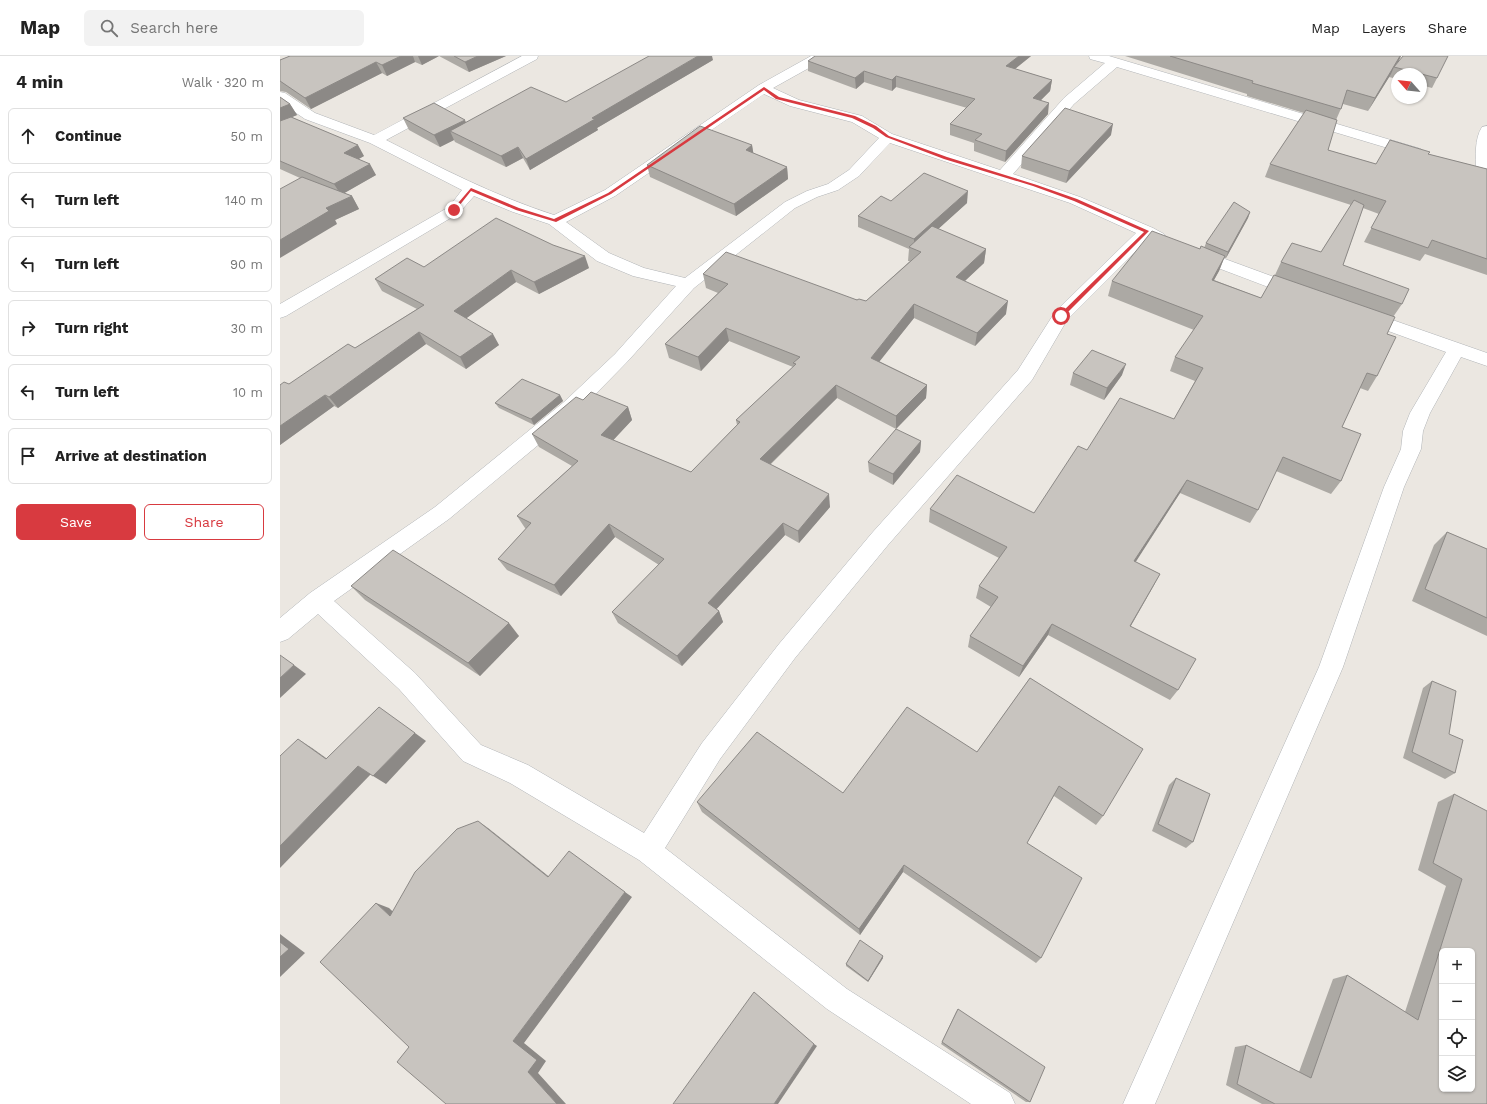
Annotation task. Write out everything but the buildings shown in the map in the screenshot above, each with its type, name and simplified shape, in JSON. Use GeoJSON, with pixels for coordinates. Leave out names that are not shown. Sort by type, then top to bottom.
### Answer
{"type":"FeatureCollection","features":[{"type":"Feature","properties":{"kind":"street"},"geometry":{"type":"LineString","coordinates":[[375,140],[532,56]]}},
{"type":"Feature","properties":{"kind":"street"},"geometry":{"type":"LineString","coordinates":[[555,221],[610,194],[764,88],[820,56]]}},
{"type":"Feature","properties":{"kind":"street"},"geometry":{"type":"LineString","coordinates":[[1095,56],[1430,156]]}},
{"type":"Feature","properties":{"kind":"street"},"geometry":{"type":"LineString","coordinates":[[1003,176],[1069,101],[1114,62]]}},
{"type":"Feature","properties":{"kind":"street"},"geometry":{"type":"LineString","coordinates":[[764,88],[777,98],[853,117],[874,127],[887,136],[1075,200],[1176,245],[1311,297]]}},
{"type":"Feature","properties":{"kind":"street"},"geometry":{"type":"LineString","coordinates":[[280,96],[304,119],[375,140],[471,189],[518,209],[555,221],[603,257],[639,272],[688,284]]}},
{"type":"Feature","properties":{"kind":"street"},"geometry":{"type":"LineString","coordinates":[[1468,166],[1485,171],[1483,147],[1487,130]]}},
{"type":"Feature","properties":{"kind":"street"},"geometry":{"type":"LineString","coordinates":[[280,632],[318,600],[442,513],[571,407],[621,358],[688,284],[790,205],[812,194],[832,187],[854,173],[887,136]]}},
{"type":"Feature","properties":{"kind":"street"},"geometry":{"type":"LineString","coordinates":[[280,312],[454,210],[471,189]]}},
{"type":"Feature","properties":{"kind":"street"},"geometry":{"type":"LineString","coordinates":[[648,851],[710,751],[787,651],[880,539],[1025,375],[1061,316],[1147,231]]}},
{"type":"Feature","properties":{"kind":"street"},"geometry":{"type":"LineString","coordinates":[[1348,310],[1487,360]]}},
{"type":"Feature","properties":{"kind":"street"},"geometry":{"type":"LineString","coordinates":[[1139,1104],[1331,667],[1394,487],[1410,449],[1413,432],[1420,413],[1457,350]]}},
{"type":"Feature","properties":{"kind":"street"},"geometry":{"type":"LineString","coordinates":[[318,600],[407,680],[472,753],[519,774],[648,851],[838,999],[999,1104]]}},
{"type":"Feature","properties":{"kind":"route"},"geometry":{"type":"LineString","coordinates":[[454,210],[471,189],[518,209],[555,221],[610,194],[764,88],[777,98],[853,117],[874,127],[887,136],[946,158],[1075,200],[1147,231],[1061,316]]}}]}
